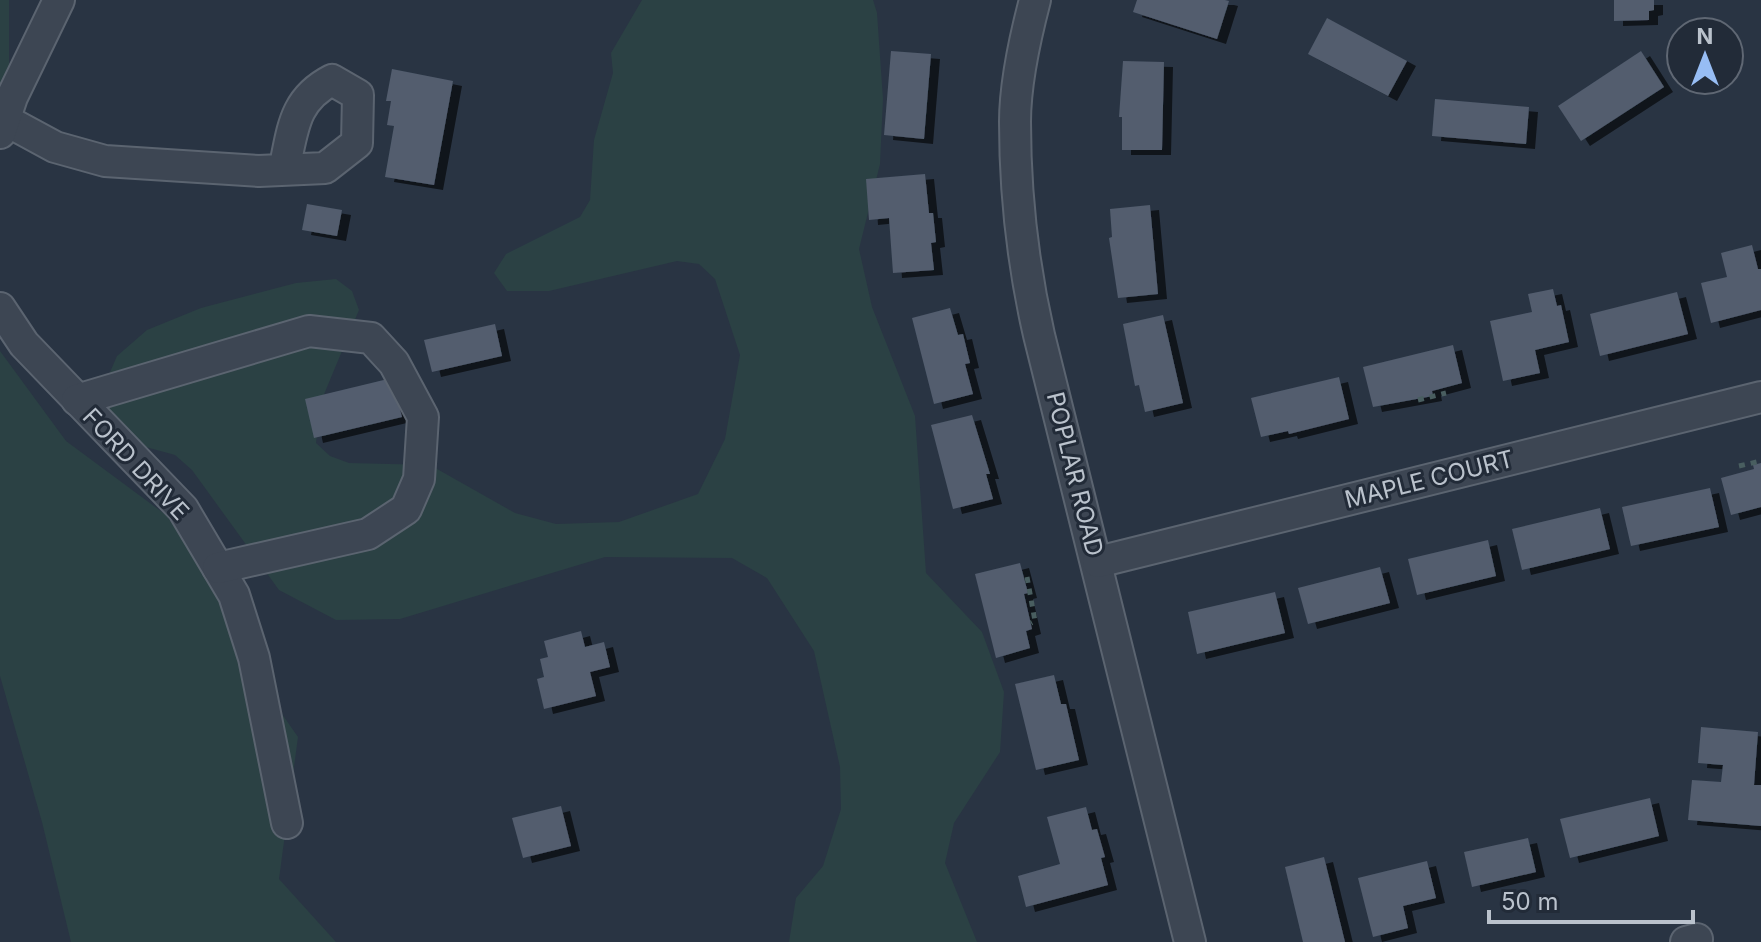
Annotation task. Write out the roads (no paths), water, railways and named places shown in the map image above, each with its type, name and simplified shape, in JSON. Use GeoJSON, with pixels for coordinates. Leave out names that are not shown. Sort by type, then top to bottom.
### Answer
{"type":"FeatureCollection","features":[{"type":"Feature","properties":{"kind":"street"},"geometry":{"type":"LineString","coordinates":[[59,0],[12,97],[2,126],[55,147],[105,161],[284,170]]}},
{"type":"Feature","properties":{"kind":"street","name":"POPLAR ROAD"},"geometry":{"type":"LineString","coordinates":[[1035,0],[1026,34],[1015,119],[1019,216],[1030,296],[1190,942]]}},
{"type":"Feature","properties":{"kind":"street","name":"FORD DRIVE"},"geometry":{"type":"LineString","coordinates":[[0,308],[24,344],[183,509],[234,595],[254,658],[287,823]]}},
{"type":"Feature","properties":{"kind":"street"},"geometry":{"type":"LineString","coordinates":[[77,400],[309,331],[371,338],[394,363],[423,417],[419,479],[406,509],[368,534],[218,568]]}},
{"type":"Feature","properties":{"kind":"street","name":"MAPLE COURT"},"geometry":{"type":"LineString","coordinates":[[1098,562],[1761,397]]}}]}
